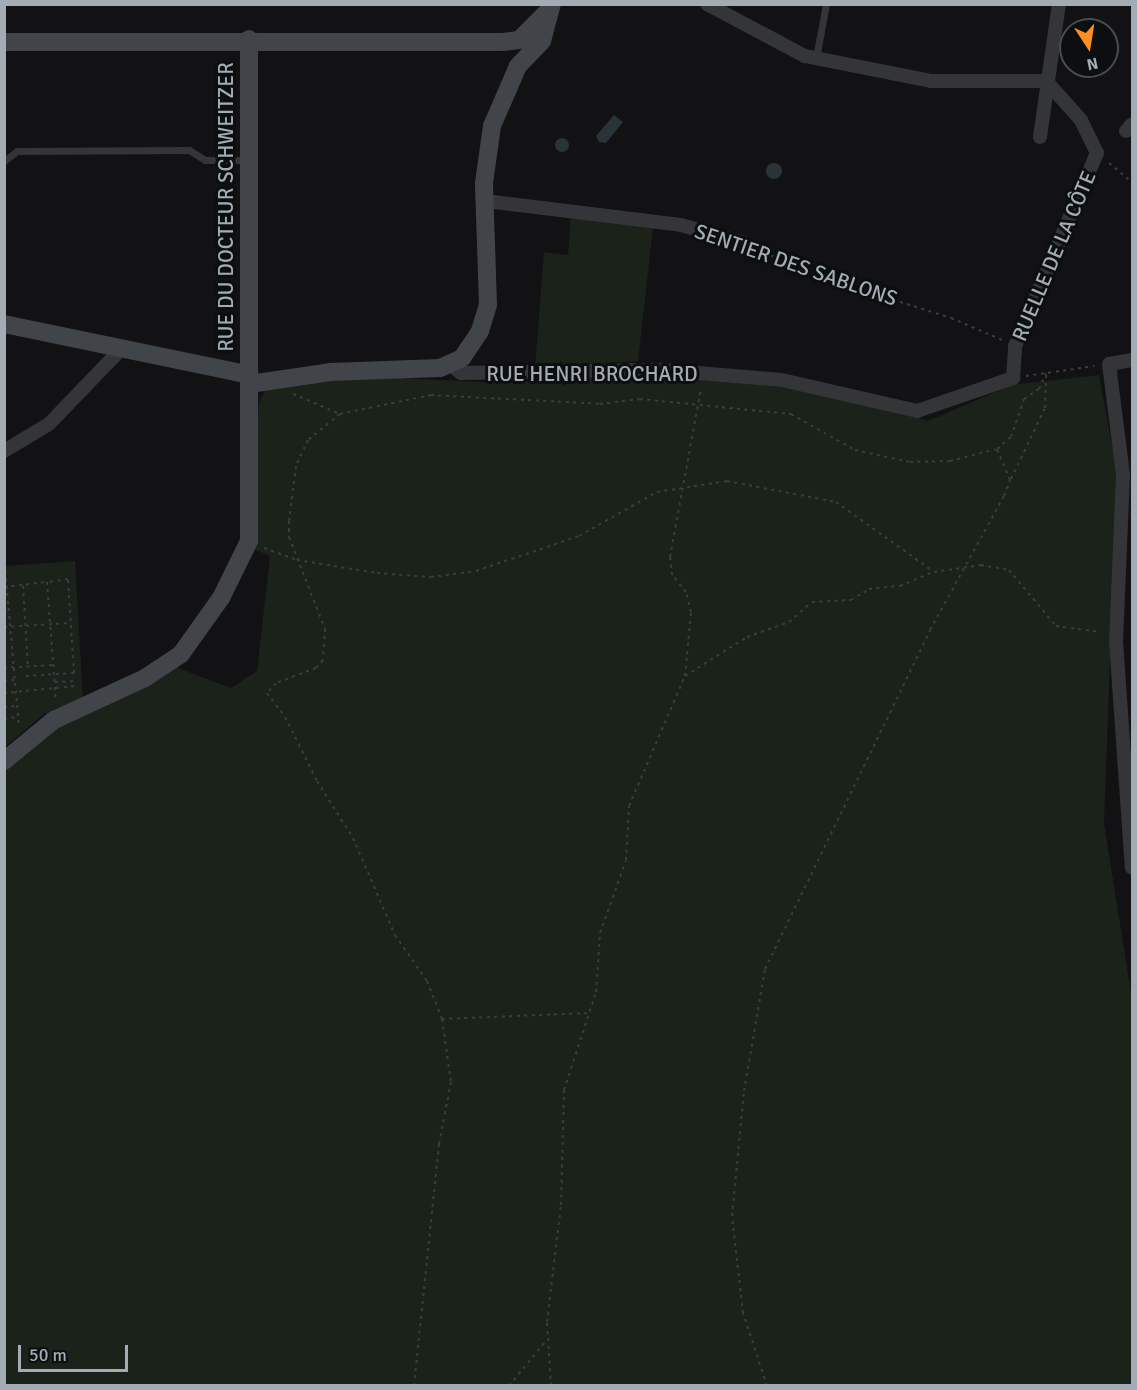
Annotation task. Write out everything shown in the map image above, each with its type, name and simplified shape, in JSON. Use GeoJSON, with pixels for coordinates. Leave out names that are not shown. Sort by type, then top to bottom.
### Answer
{"type":"FeatureCollection","features":[{"type":"Feature","properties":{"kind":"main road"},"geometry":{"type":"LineString","coordinates":[[4,42],[249,39],[514,41],[552,5]]}},
{"type":"Feature","properties":{"kind":"main road"},"geometry":{"type":"LineString","coordinates":[[4,324],[123,348],[254,381],[451,365],[473,344],[488,305],[485,159],[492,126],[523,62],[547,31],[552,5]]}},
{"type":"Feature","properties":{"kind":"main road","name":"RUE DU DOCTEUR SCHWEITZER"},"geometry":{"type":"LineString","coordinates":[[4,760],[26,741],[61,717],[172,662],[191,643],[232,578],[251,531],[254,381],[249,39]]}},
{"type":"Feature","properties":{"kind":"street"},"geometry":{"type":"LineString","coordinates":[[707,4],[816,58],[931,81],[1046,81]]}},
{"type":"Feature","properties":{"kind":"street"},"geometry":{"type":"LineString","coordinates":[[1040,137],[1046,81],[1059,4]]}},
{"type":"Feature","properties":{"kind":"street"},"geometry":{"type":"LineString","coordinates":[[514,41],[523,62]]}},
{"type":"Feature","properties":{"kind":"street","name":"RUELLE DE LA CÔTE"},"geometry":{"type":"LineString","coordinates":[[1013,378],[1015,346],[1097,153],[1081,120],[1046,81]]}},
{"type":"Feature","properties":{"kind":"street","name":"SENTIER DES SABLONS"},"geometry":{"type":"LineString","coordinates":[[486,201],[681,225],[744,243]]}},
{"type":"Feature","properties":{"kind":"street"},"geometry":{"type":"LineString","coordinates":[[4,451],[49,424],[123,348]]}},
{"type":"Feature","properties":{"kind":"street"},"geometry":{"type":"LineString","coordinates":[[1132,360],[1109,364],[1123,475],[1116,631],[1132,867]]}},
{"type":"Feature","properties":{"kind":"street","name":"RUE HENRI BROCHARD"},"geometry":{"type":"LineString","coordinates":[[451,365],[461,373],[508,375],[622,371],[703,373],[836,388],[917,411],[1013,378]]}},
{"type":"Feature","properties":{"kind":"lane"},"geometry":{"type":"LineString","coordinates":[[816,58],[826,4]]}},
{"type":"Feature","properties":{"kind":"lane"},"geometry":{"type":"LineString","coordinates":[[4,161],[17,151],[189,150],[205,160],[249,159]]}},
{"type":"Feature","properties":{"kind":"path"},"geometry":{"type":"LineString","coordinates":[[1097,153],[1132,182]]}},
{"type":"Feature","properties":{"kind":"path","name":"SENTIER DES SABLONS"},"geometry":{"type":"LineString","coordinates":[[744,243],[814,275],[994,337]]}},
{"type":"Feature","properties":{"kind":"path"},"geometry":{"type":"LineString","coordinates":[[1013,378],[1109,364]]}},
{"type":"Feature","properties":{"kind":"path"},"geometry":{"type":"LineString","coordinates":[[551,1386],[546,1341],[561,1204],[564,1090],[591,1012],[600,933],[626,860],[629,806],[685,676],[691,612],[686,592],[672,575],[670,557],[703,373]]}},
{"type":"Feature","properties":{"kind":"path"},"geometry":{"type":"LineString","coordinates":[[414,1386],[439,1144],[451,1082],[442,1019],[427,981],[395,935],[353,838],[316,781],[285,717],[268,698],[276,683],[316,668],[326,649],[325,629],[289,537],[296,466],[308,441],[340,414],[431,395],[600,404],[640,399],[698,408],[790,414],[855,450],[910,462],[950,460],[997,449],[1011,437],[1024,399],[1039,389],[1046,373]]}},
{"type":"Feature","properties":{"kind":"path"},"geometry":{"type":"LineString","coordinates":[[767,1386],[743,1313],[732,1216],[744,1091],[765,969],[1045,408],[1046,373]]}},
{"type":"Feature","properties":{"kind":"path"},"geometry":{"type":"LineString","coordinates":[[254,381],[340,414]]}},
{"type":"Feature","properties":{"kind":"path"},"geometry":{"type":"LineString","coordinates":[[997,449],[1010,480]]}},
{"type":"Feature","properties":{"kind":"path"},"geometry":{"type":"LineString","coordinates":[[259,546],[297,560],[431,577],[476,571],[579,536],[657,492],[685,483],[727,481],[836,502],[934,572]]}},
{"type":"Feature","properties":{"kind":"path"},"geometry":{"type":"LineString","coordinates":[[4,556],[18,717],[26,741]]}},
{"type":"Feature","properties":{"kind":"path"},"geometry":{"type":"LineString","coordinates":[[685,676],[747,637],[789,622],[812,602],[851,600],[869,589],[900,586],[934,572],[962,572],[981,565],[1009,570],[1056,626],[1089,633],[1116,631]]}},
{"type":"Feature","properties":{"kind":"path"},"geometry":{"type":"LineString","coordinates":[[6,587],[68,579],[74,673],[26,676]]}},
{"type":"Feature","properties":{"kind":"path"},"geometry":{"type":"LineString","coordinates":[[47,582],[54,682],[61,717]]}},
{"type":"Feature","properties":{"kind":"path"},"geometry":{"type":"LineString","coordinates":[[23,585],[28,667]]}},
{"type":"Feature","properties":{"kind":"path"},"geometry":{"type":"LineString","coordinates":[[4,613],[10,613]]}},
{"type":"Feature","properties":{"kind":"path"},"geometry":{"type":"LineString","coordinates":[[4,627],[71,623]]}},
{"type":"Feature","properties":{"kind":"path"},"geometry":{"type":"LineString","coordinates":[[4,668],[53,665]]}},
{"type":"Feature","properties":{"kind":"path"},"geometry":{"type":"LineString","coordinates":[[4,681],[15,680]]}},
{"type":"Feature","properties":{"kind":"path"},"geometry":{"type":"LineString","coordinates":[[54,682],[76,681]]}},
{"type":"Feature","properties":{"kind":"path"},"geometry":{"type":"LineString","coordinates":[[4,693],[76,686]]}},
{"type":"Feature","properties":{"kind":"path"},"geometry":{"type":"LineString","coordinates":[[4,707],[17,706]]}},
{"type":"Feature","properties":{"kind":"path"},"geometry":{"type":"LineString","coordinates":[[4,719],[18,717]]}},
{"type":"Feature","properties":{"kind":"path"},"geometry":{"type":"LineString","coordinates":[[442,1019],[591,1012]]}},
{"type":"Feature","properties":{"kind":"path"},"geometry":{"type":"LineString","coordinates":[[509,1386],[546,1341]]}},
{"type":"Feature","properties":{"kind":"shaded area"},"geometry":{"type":"Polygon","coordinates":[[[614,115],[623,122],[606,143],[599,142],[596,136],[614,115]]]}},
{"type":"Feature","properties":{"kind":"shaded area"},"geometry":{"type":"Polygon","coordinates":[[[559,138],[565,138],[569,145],[565,152],[559,152],[555,148],[555,142],[559,138]]]}},
{"type":"Feature","properties":{"kind":"shaded area"},"geometry":{"type":"Polygon","coordinates":[[[774,163],[780,165],[782,171],[780,177],[774,179],[768,177],[766,171],[768,165],[774,163]]]}},
{"type":"Feature","properties":{"kind":"shaded area"},"geometry":{"type":"Polygon","coordinates":[[[571,214],[653,228],[638,361],[535,367],[544,252],[568,255],[571,214]]]}},
{"type":"Feature","properties":{"kind":"shaded area"},"geometry":{"type":"Polygon","coordinates":[[[664,374],[832,393],[928,421],[1012,385],[1099,375],[1117,473],[1104,823],[1132,999],[1132,1385],[5,1385],[4,763],[46,726],[170,665],[231,688],[257,671],[270,556],[249,547],[259,403],[265,390],[340,375],[500,383],[664,374]]]}},
{"type":"Feature","properties":{"kind":"shaded area"},"geometry":{"type":"Polygon","coordinates":[[[75,561],[83,699],[44,714],[5,747],[5,566],[75,561]]]}}]}
